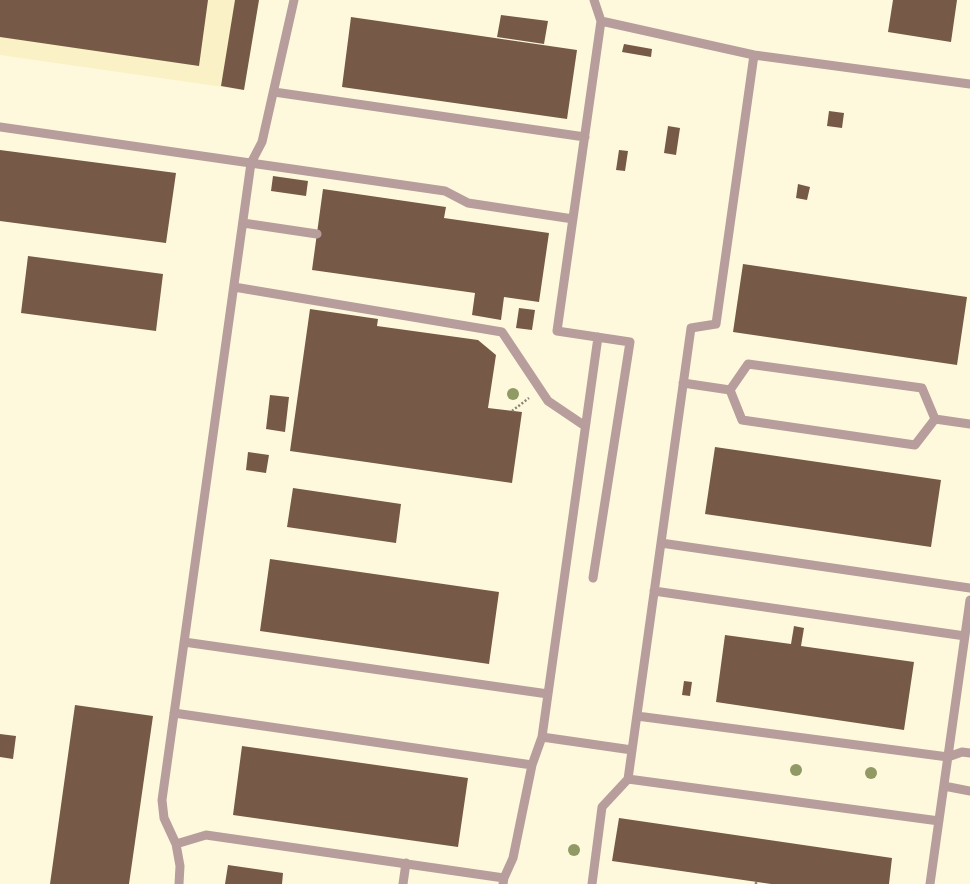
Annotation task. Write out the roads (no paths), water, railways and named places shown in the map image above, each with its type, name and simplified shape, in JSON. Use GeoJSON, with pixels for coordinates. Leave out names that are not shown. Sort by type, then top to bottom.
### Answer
{"type":"FeatureCollection","features":[{"type":"Feature","properties":{"kind":"lane"},"geometry":{"type":"LineString","coordinates":[[179,884],[180,866],[176,844],[164,818],[162,800],[251,163],[262,142],[294,0]]}},
{"type":"Feature","properties":{"kind":"lane"},"geometry":{"type":"LineString","coordinates":[[593,578],[630,342],[557,331],[601,21],[594,0]]}},
{"type":"Feature","properties":{"kind":"lane"},"geometry":{"type":"LineString","coordinates":[[601,21],[754,55],[970,84]]}},
{"type":"Feature","properties":{"kind":"lane"},"geometry":{"type":"LineString","coordinates":[[592,884],[602,807],[628,779],[691,328],[716,324],[754,55]]}},
{"type":"Feature","properties":{"kind":"lane"},"geometry":{"type":"LineString","coordinates":[[274,92],[585,137]]}},
{"type":"Feature","properties":{"kind":"lane"},"geometry":{"type":"LineString","coordinates":[[0,127],[445,191],[468,203],[573,219]]}},
{"type":"Feature","properties":{"kind":"lane"},"geometry":{"type":"LineString","coordinates":[[243,224],[317,234]]}},
{"type":"Feature","properties":{"kind":"lane"},"geometry":{"type":"LineString","coordinates":[[234,287],[502,332],[548,401],[585,426]]}},
{"type":"Feature","properties":{"kind":"lane"},"geometry":{"type":"LineString","coordinates":[[176,844],[206,835],[406,863],[504,881],[513,858],[532,765],[542,737],[598,337]]}},
{"type":"Feature","properties":{"kind":"lane"},"geometry":{"type":"LineString","coordinates":[[730,390],[748,364],[922,388],[935,419]]}},
{"type":"Feature","properties":{"kind":"lane"},"geometry":{"type":"LineString","coordinates":[[683,383],[730,390]]}},
{"type":"Feature","properties":{"kind":"lane"},"geometry":{"type":"LineString","coordinates":[[730,390],[742,420],[891,442],[914,445],[935,419]]}},
{"type":"Feature","properties":{"kind":"lane"},"geometry":{"type":"LineString","coordinates":[[935,419],[970,424]]}},
{"type":"Feature","properties":{"kind":"lane"},"geometry":{"type":"LineString","coordinates":[[661,543],[970,588]]}},
{"type":"Feature","properties":{"kind":"lane"},"geometry":{"type":"LineString","coordinates":[[654,591],[965,636]]}},
{"type":"Feature","properties":{"kind":"lane"},"geometry":{"type":"LineString","coordinates":[[930,884],[970,600]]}},
{"type":"Feature","properties":{"kind":"lane"},"geometry":{"type":"LineString","coordinates":[[184,642],[548,694]]}},
{"type":"Feature","properties":{"kind":"lane"},"geometry":{"type":"LineString","coordinates":[[174,713],[532,765]]}},
{"type":"Feature","properties":{"kind":"lane"},"geometry":{"type":"LineString","coordinates":[[637,716],[948,757],[962,752],[970,753]]}},
{"type":"Feature","properties":{"kind":"lane"},"geometry":{"type":"LineString","coordinates":[[542,737],[632,750]]}},
{"type":"Feature","properties":{"kind":"lane"},"geometry":{"type":"LineString","coordinates":[[628,779],[939,821]]}},
{"type":"Feature","properties":{"kind":"lane"},"geometry":{"type":"LineString","coordinates":[[944,786],[970,791]]}},
{"type":"Feature","properties":{"kind":"lane"},"geometry":{"type":"LineString","coordinates":[[403,884],[406,863]]}}]}
